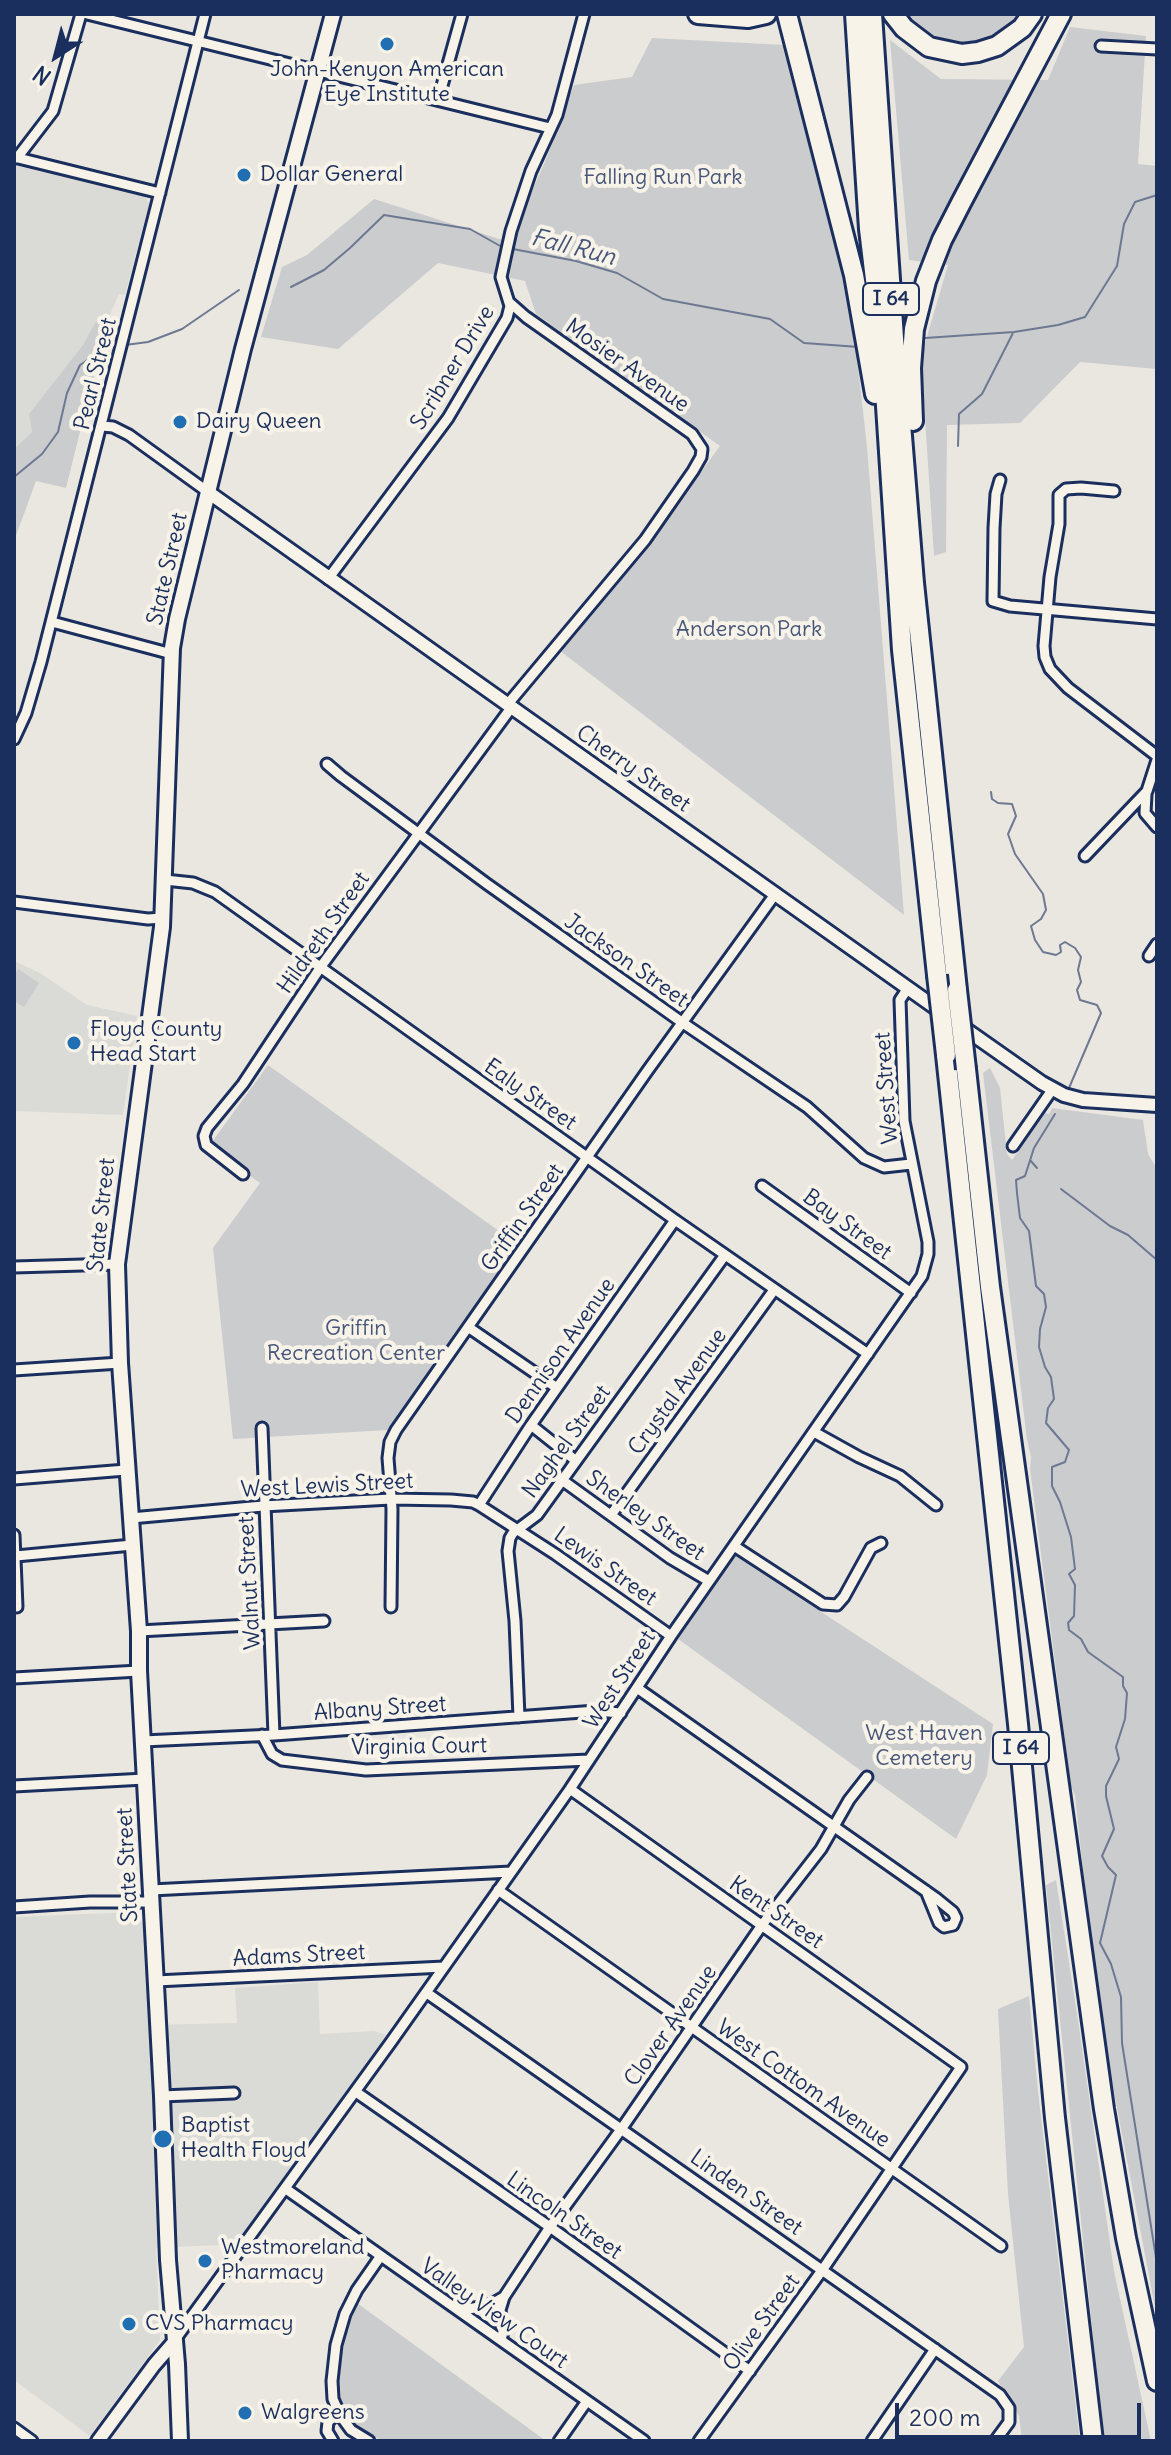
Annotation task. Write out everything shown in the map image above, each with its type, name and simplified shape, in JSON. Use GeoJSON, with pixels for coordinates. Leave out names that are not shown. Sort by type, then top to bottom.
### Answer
{"type":"FeatureCollection","features":[{"type":"Feature","properties":{"kind":"highway"},"geometry":{"type":"LineString","coordinates":[[698,14],[748,18],[766,14]]}},
{"type":"Feature","properties":{"kind":"highway"},"geometry":{"type":"LineString","coordinates":[[787,14],[854,275],[892,491]]}},
{"type":"Feature","properties":{"kind":"highway","name":"I 64"},"geometry":{"type":"LineString","coordinates":[[855,14],[902,650],[1017,1708],[1056,2128],[1093,2441]]}},
{"type":"Feature","properties":{"kind":"highway"},"geometry":{"type":"LineString","coordinates":[[870,14],[885,288],[884,379]]}},
{"type":"Feature","properties":{"kind":"highway","name":"I 64"},"geometry":{"type":"LineString","coordinates":[[870,14],[914,583],[992,1302],[1104,2109],[1128,2251],[1157,2381]]}},
{"type":"Feature","properties":{"kind":"highway"},"geometry":{"type":"LineString","coordinates":[[893,14],[904,28],[929,47],[962,54],[997,46],[1022,28],[1032,14]]}},
{"type":"Feature","properties":{"kind":"highway"},"geometry":{"type":"LineString","coordinates":[[914,583],[919,523],[911,368],[920,303],[942,240],[1061,14]]}},
{"type":"Feature","properties":{"kind":"main road","name":"State Street"},"geometry":{"type":"LineString","coordinates":[[180,2441],[166,2232],[139,1631],[126,1470],[117,1264],[162,918],[172,654],[177,619],[243,349],[333,14]]}},
{"type":"Feature","properties":{"kind":"street"},"geometry":{"type":"LineString","coordinates":[[160,193],[15,157],[53,111],[84,14],[550,128]]}},
{"type":"Feature","properties":{"kind":"street","name":"Pearl Street"},"geometry":{"type":"LineString","coordinates":[[14,739],[26,713],[52,622],[205,14]]}},
{"type":"Feature","properties":{"kind":"street"},"geometry":{"type":"LineString","coordinates":[[438,100],[462,14]]}},
{"type":"Feature","properties":{"kind":"street","name":"Scribner Drive"},"geometry":{"type":"LineString","coordinates":[[328,579],[448,418],[507,318],[509,302],[501,277],[511,231],[524,190],[560,105],[584,14]]}},
{"type":"Feature","properties":{"kind":"street"},"geometry":{"type":"LineString","coordinates":[[1101,46],[1157,49]]}},
{"type":"Feature","properties":{"kind":"street","name":"Mosier Avenue"},"geometry":{"type":"LineString","coordinates":[[509,302],[692,434],[702,449],[693,471]]}},
{"type":"Feature","properties":{"kind":"street","name":"Cherry Street"},"geometry":{"type":"LineString","coordinates":[[102,426],[113,427],[129,435],[1052,1090],[1083,1100],[1157,1105]]}},
{"type":"Feature","properties":{"kind":"street","name":"Hildreth Street"},"geometry":{"type":"LineString","coordinates":[[243,1174],[208,1148],[206,1132],[509,707],[645,540],[693,471]]}},
{"type":"Feature","properties":{"kind":"street"},"geometry":{"type":"LineString","coordinates":[[1000,480],[994,528],[993,601],[1157,619]]}},
{"type":"Feature","properties":{"kind":"street"},"geometry":{"type":"LineString","coordinates":[[1114,491],[1066,489],[1059,495],[1059,524],[1050,577],[1045,657],[1052,672],[1068,688],[1157,758],[1144,800],[1145,813],[1157,827]]}},
{"type":"Feature","properties":{"kind":"street"},"geometry":{"type":"LineString","coordinates":[[52,622],[172,654]]}},
{"type":"Feature","properties":{"kind":"street","name":"Jackson Street"},"geometry":{"type":"LineString","coordinates":[[327,764],[417,833],[683,1023],[807,1107],[871,1162],[884,1167],[911,1164]]}},
{"type":"Feature","properties":{"kind":"street"},"geometry":{"type":"LineString","coordinates":[[1085,856],[1147,791]]}},
{"type":"Feature","properties":{"kind":"street","name":"Ealy Street"},"geometry":{"type":"LineString","coordinates":[[165,880],[193,883],[215,892],[868,1354]]}},
{"type":"Feature","properties":{"kind":"street","name":"Griffin Street"},"geometry":{"type":"LineString","coordinates":[[391,1499],[389,1449],[396,1430],[776,893]]}},
{"type":"Feature","properties":{"kind":"street"},"geometry":{"type":"LineString","coordinates":[[14,902],[148,919],[162,918]]}},
{"type":"Feature","properties":{"kind":"street"},"geometry":{"type":"LineString","coordinates":[[1149,956],[1157,944]]}},
{"type":"Feature","properties":{"kind":"street","name":"West Street"},"geometry":{"type":"LineString","coordinates":[[174,2342],[427,1993],[911,1293],[925,1267],[929,1248],[904,1121],[900,1000],[908,988]]}},
{"type":"Feature","properties":{"kind":"street"},"geometry":{"type":"LineString","coordinates":[[1013,1146],[1052,1090]]}},
{"type":"Feature","properties":{"kind":"street","name":"Bay Street"},"geometry":{"type":"LineString","coordinates":[[762,1186],[911,1293]]}},
{"type":"Feature","properties":{"kind":"street","name":"Dennison Avenue"},"geometry":{"type":"LineString","coordinates":[[479,1505],[531,1425],[675,1220]]}},
{"type":"Feature","properties":{"kind":"street","name":"Naghel Street"},"geometry":{"type":"LineString","coordinates":[[519,1717],[508,1551],[510,1538],[537,1515],[725,1255]]}},
{"type":"Feature","properties":{"kind":"street"},"geometry":{"type":"LineString","coordinates":[[14,1267],[117,1264]]}},
{"type":"Feature","properties":{"kind":"street","name":"Crystal Avenue"},"geometry":{"type":"LineString","coordinates":[[611,1515],[774,1290]]}},
{"type":"Feature","properties":{"kind":"street"},"geometry":{"type":"LineString","coordinates":[[468,1327],[557,1388]]}},
{"type":"Feature","properties":{"kind":"street"},"geometry":{"type":"LineString","coordinates":[[14,1370],[120,1363]]}},
{"type":"Feature","properties":{"kind":"street"},"geometry":{"type":"LineString","coordinates":[[531,1425],[575,1460]]}},
{"type":"Feature","properties":{"kind":"street","name":"Walnut Street"},"geometry":{"type":"LineString","coordinates":[[262,1428],[274,1735]]}},
{"type":"Feature","properties":{"kind":"street"},"geometry":{"type":"LineString","coordinates":[[814,1432],[900,1476],[936,1505]]}},
{"type":"Feature","properties":{"kind":"street"},"geometry":{"type":"LineString","coordinates":[[14,1479],[126,1470]]}},
{"type":"Feature","properties":{"kind":"street","name":"Sherley Street"},"geometry":{"type":"LineString","coordinates":[[562,1480],[670,1558],[709,1581]]}},
{"type":"Feature","properties":{"kind":"street"},"geometry":{"type":"LineString","coordinates":[[391,1499],[391,1607]]}},
{"type":"Feature","properties":{"kind":"street","name":"West Lewis Street"},"geometry":{"type":"LineString","coordinates":[[131,1518],[263,1506],[391,1499],[451,1500],[479,1505],[518,1530]]}},
{"type":"Feature","properties":{"kind":"street","name":"Lewis Street"},"geometry":{"type":"LineString","coordinates":[[518,1530],[671,1636]]}},
{"type":"Feature","properties":{"kind":"street"},"geometry":{"type":"LineString","coordinates":[[14,1535],[17,1607]]}},
{"type":"Feature","properties":{"kind":"street"},"geometry":{"type":"LineString","coordinates":[[734,1546],[823,1604],[837,1605],[871,1548],[881,1543]]}},
{"type":"Feature","properties":{"kind":"street"},"geometry":{"type":"LineString","coordinates":[[16,1556],[132,1545]]}},
{"type":"Feature","properties":{"kind":"street"},"geometry":{"type":"LineString","coordinates":[[139,1631],[324,1621]]}},
{"type":"Feature","properties":{"kind":"street"},"geometry":{"type":"LineString","coordinates":[[14,1678],[139,1671]]}},
{"type":"Feature","properties":{"kind":"street"},"geometry":{"type":"LineString","coordinates":[[637,1688],[926,1891]]}},
{"type":"Feature","properties":{"kind":"street","name":"Albany Street"},"geometry":{"type":"LineString","coordinates":[[143,1741],[274,1735],[596,1711],[621,1713]]}},
{"type":"Feature","properties":{"kind":"street","name":"Virginia Court"},"geometry":{"type":"LineString","coordinates":[[262,1735],[272,1754],[282,1760],[366,1770],[589,1760]]}},
{"type":"Feature","properties":{"kind":"street","name":"Clover Avenue"},"geometry":{"type":"LineString","coordinates":[[504,2297],[762,1925],[821,1849],[849,1800],[867,1777]]}},
{"type":"Feature","properties":{"kind":"street"},"geometry":{"type":"LineString","coordinates":[[14,1786],[145,1779]]}},
{"type":"Feature","properties":{"kind":"street","name":"Kent Street"},"geometry":{"type":"LineString","coordinates":[[570,1789],[961,2067]]}},
{"type":"Feature","properties":{"kind":"street"},"geometry":{"type":"LineString","coordinates":[[14,1907],[511,1872]]}},
{"type":"Feature","properties":{"kind":"street","name":"West Cottom Avenue"},"geometry":{"type":"LineString","coordinates":[[498,1890],[1001,2246]]}},
{"type":"Feature","properties":{"kind":"street","name":"Adams Street"},"geometry":{"type":"LineString","coordinates":[[156,1981],[444,1967]]}},
{"type":"Feature","properties":{"kind":"street","name":"Linden Street"},"geometry":{"type":"LineString","coordinates":[[427,1993],[1000,2395],[1009,2408],[1009,2422],[995,2441]]}},
{"type":"Feature","properties":{"kind":"street","name":"Olive Street"},"geometry":{"type":"LineString","coordinates":[[699,2441],[823,2269],[961,2067]]}},
{"type":"Feature","properties":{"kind":"street","name":"Lincoln Street"},"geometry":{"type":"LineString","coordinates":[[356,2092],[750,2371]]}},
{"type":"Feature","properties":{"kind":"street"},"geometry":{"type":"LineString","coordinates":[[162,2096],[234,2093]]}},
{"type":"Feature","properties":{"kind":"street","name":"Valley View Court"},"geometry":{"type":"LineString","coordinates":[[286,2189],[644,2441]]}},
{"type":"Feature","properties":{"kind":"street"},"geometry":{"type":"LineString","coordinates":[[362,2440],[338,2412],[333,2399],[332,2381],[340,2328],[357,2290],[380,2257]]}},
{"type":"Feature","properties":{"kind":"street"},"geometry":{"type":"LineString","coordinates":[[460,2311],[492,2304],[504,2297]]}},
{"type":"Feature","properties":{"kind":"street"},"geometry":{"type":"LineString","coordinates":[[501,2340],[500,2310],[504,2297]]}},
{"type":"Feature","properties":{"kind":"street"},"geometry":{"type":"LineString","coordinates":[[98,2441],[174,2342]]}},
{"type":"Feature","properties":{"kind":"street"},"geometry":{"type":"LineString","coordinates":[[872,2441],[935,2349]]}},
{"type":"Feature","properties":{"kind":"street"},"geometry":{"type":"LineString","coordinates":[[559,2441],[587,2401]]}},
{"type":"Feature","properties":{"kind":"street"},"geometry":{"type":"LineString","coordinates":[[333,2441],[327,2431],[328,2422],[338,2412]]}},
{"type":"Feature","properties":{"kind":"street"},"geometry":{"type":"LineString","coordinates":[[14,2428],[32,2441]]}},
{"type":"Feature","properties":{"kind":"shaded area"},"geometry":{"type":"Polygon","coordinates":[[[14,165],[145,197],[149,204],[125,295],[119,294],[108,319],[95,323],[84,345],[29,414],[32,432],[14,449],[14,165]]]}},
{"type":"Feature","properties":{"kind":"shaded area","name":"Floyd County Head Start"},"geometry":{"type":"Polygon","coordinates":[[[14,961],[40,973],[87,1005],[137,1016],[123,1115],[14,1111],[14,961]]]}},
{"type":"Feature","properties":{"kind":"shaded area","name":"Baptist Health Floyd"},"geometry":{"type":"Polygon","coordinates":[[[134,1912],[144,1925],[150,2025],[237,2023],[235,1988],[318,1982],[320,2034],[374,2031],[386,2035],[240,2244],[156,2248],[160,2340],[90,2436],[14,2380],[14,1917],[134,1912]]]}},
{"type":"Feature","properties":{"kind":"green space"},"geometry":{"type":"Polygon","coordinates":[[[899,14],[1026,14],[1004,36],[972,48],[940,46],[899,14]]]}},
{"type":"Feature","properties":{"kind":"green space"},"geometry":{"type":"Polygon","coordinates":[[[1070,27],[1146,36],[1138,164],[1157,166],[1157,369],[1080,362],[1020,423],[947,425],[946,552],[934,556],[921,357],[948,265],[909,260],[890,40],[941,79],[1048,80],[1070,27]]]}},
{"type":"Feature","properties":{"kind":"green space"},"geometry":{"type":"Polygon","coordinates":[[[652,38],[784,45],[849,286],[867,447],[904,915],[559,650],[636,561],[720,446],[536,314],[525,281],[438,263],[338,349],[261,337],[282,267],[307,255],[374,199],[515,244],[519,221],[574,85],[632,77],[652,38]]]}},
{"type":"Feature","properties":{"kind":"green space"},"geometry":{"type":"Polygon","coordinates":[[[108,319],[66,488],[36,481],[14,541],[14,449],[32,432],[29,414],[83,345],[95,323],[108,319]]]}},
{"type":"Feature","properties":{"kind":"green space"},"geometry":{"type":"Polygon","coordinates":[[[18,969],[39,983],[24,1007],[14,1001],[14,974],[18,969]]]}},
{"type":"Feature","properties":{"kind":"green space","name":"Griffin Recreation Center"},"geometry":{"type":"Polygon","coordinates":[[[268,1065],[517,1244],[388,1430],[233,1439],[213,1248],[260,1183],[209,1146],[268,1065]]]}},
{"type":"Feature","properties":{"kind":"green space"},"geometry":{"type":"Polygon","coordinates":[[[990,1068],[1000,1088],[1007,1154],[1012,1160],[1045,1113],[1049,1114],[1052,1108],[1143,1120],[1148,1154],[1157,1169],[1157,2318],[1110,2071],[1086,1899],[983,1073],[990,1068]]]}},
{"type":"Feature","properties":{"kind":"green space","name":"West Haven Cemetery"},"geometry":{"type":"Polygon","coordinates":[[[734,1555],[993,1724],[987,1775],[956,1839],[678,1639],[734,1555]]]}},
{"type":"Feature","properties":{"kind":"green space"},"geometry":{"type":"Polygon","coordinates":[[[1056,1880],[1114,2271],[1151,2441],[1104,2441],[1046,1885],[1056,1880]]]}},
{"type":"Feature","properties":{"kind":"green space"},"geometry":{"type":"Polygon","coordinates":[[[1029,1996],[1080,2441],[1022,2441],[1019,2416],[998,2381],[1024,2347],[1008,2194],[998,2009],[1029,1996]]]}},
{"type":"Feature","properties":{"kind":"green space"},"geometry":{"type":"Polygon","coordinates":[[[357,2303],[546,2441],[383,2441],[360,2430],[346,2415],[336,2388],[344,2333],[357,2303]]]}},
{"type":"Feature","properties":{"kind":"waterway","name":"Fall Run"},"geometry":{"type":"LineString","coordinates":[[925,338],[1014,332],[1085,317],[1117,266],[1124,224],[1135,202],[1157,195]]}},
{"type":"Feature","properties":{"kind":"waterway","name":"Fall Run"},"geometry":{"type":"LineString","coordinates":[[291,287],[324,270],[384,215],[470,229],[502,247]]}},
{"type":"Feature","properties":{"kind":"waterway","name":"Fall Run"},"geometry":{"type":"LineString","coordinates":[[513,249],[576,261],[617,273],[663,299],[770,319],[804,343],[859,347]]}},
{"type":"Feature","properties":{"kind":"waterway","name":"Fall Run"},"geometry":{"type":"LineString","coordinates":[[125,345],[148,342],[182,329],[239,290]]}},
{"type":"Feature","properties":{"kind":"waterway"},"geometry":{"type":"LineString","coordinates":[[958,446],[959,414],[982,394],[1013,333]]}},
{"type":"Feature","properties":{"kind":"waterway","name":"Fall Run"},"geometry":{"type":"LineString","coordinates":[[14,477],[42,454],[58,432],[67,393],[80,365],[106,348],[119,346]]}},
{"type":"Feature","properties":{"kind":"waterway"},"geometry":{"type":"LineString","coordinates":[[991,792],[992,799],[998,803],[1012,804],[1016,816],[1008,834],[1015,854],[1043,894],[1046,910],[1041,919],[1031,926],[1035,940],[1043,952],[1056,955],[1061,952],[1060,945],[1065,942],[1075,948],[1081,957],[1078,970],[1081,982],[1077,990],[1080,1000],[1097,1005],[1101,1013],[1069,1088]]}},
{"type":"Feature","properties":{"kind":"waterway"},"geometry":{"type":"LineString","coordinates":[[1055,1114],[1034,1148],[1025,1176],[1016,1180],[1017,1193],[1020,1218],[1029,1231],[1036,1286],[1044,1294],[1046,1307],[1039,1347],[1051,1377],[1054,1399],[1048,1408],[1046,1423],[1069,1450],[1065,1462],[1052,1467],[1052,1486],[1071,1537],[1075,1569],[1069,1574],[1075,1585],[1074,1616],[1068,1623],[1069,1630],[1081,1639],[1088,1652],[1123,1677],[1127,1693],[1125,1719],[1116,1747],[1119,1759],[1106,1786],[1114,1829],[1102,1856],[1116,1875],[1100,1943],[1111,1964],[1121,1997],[1122,2043],[1157,2264]]}},
{"type":"Feature","properties":{"kind":"waterway"},"geometry":{"type":"LineString","coordinates":[[1030,1160],[1037,1168]]}},
{"type":"Feature","properties":{"kind":"waterway"},"geometry":{"type":"LineString","coordinates":[[1061,1189],[1110,1226],[1128,1235],[1157,1260]]}},
{"type":"Feature","properties":{"kind":"place","name":"John-Kenyon American Eye Institute"},"geometry":{"type":"Point","coordinates":[387,44]}},
{"type":"Feature","properties":{"kind":"place","name":"Dollar General"},"geometry":{"type":"Point","coordinates":[244,175]}},
{"type":"Feature","properties":{"kind":"place","name":"Dairy Queen"},"geometry":{"type":"Point","coordinates":[180,422]}},
{"type":"Feature","properties":{"kind":"place","name":"Floyd County Head Start"},"geometry":{"type":"Point","coordinates":[74,1043]}},
{"type":"Feature","properties":{"kind":"place","name":"Baptist Health Floyd"},"geometry":{"type":"Point","coordinates":[163,2139]}},
{"type":"Feature","properties":{"kind":"place","name":"Westmoreland Pharmacy"},"geometry":{"type":"Point","coordinates":[205,2261]}},
{"type":"Feature","properties":{"kind":"place","name":"CVS Pharmacy"},"geometry":{"type":"Point","coordinates":[129,2324]}},
{"type":"Feature","properties":{"kind":"place","name":"Walgreens"},"geometry":{"type":"Point","coordinates":[245,2413]}},
{"type":"Feature","properties":{"kind":"park label","name":"Falling Run Park"},"geometry":{"type":"Point","coordinates":[663,178]}},
{"type":"Feature","properties":{"kind":"park label","name":"Anderson Park"},"geometry":{"type":"Point","coordinates":[749,630]}}]}
